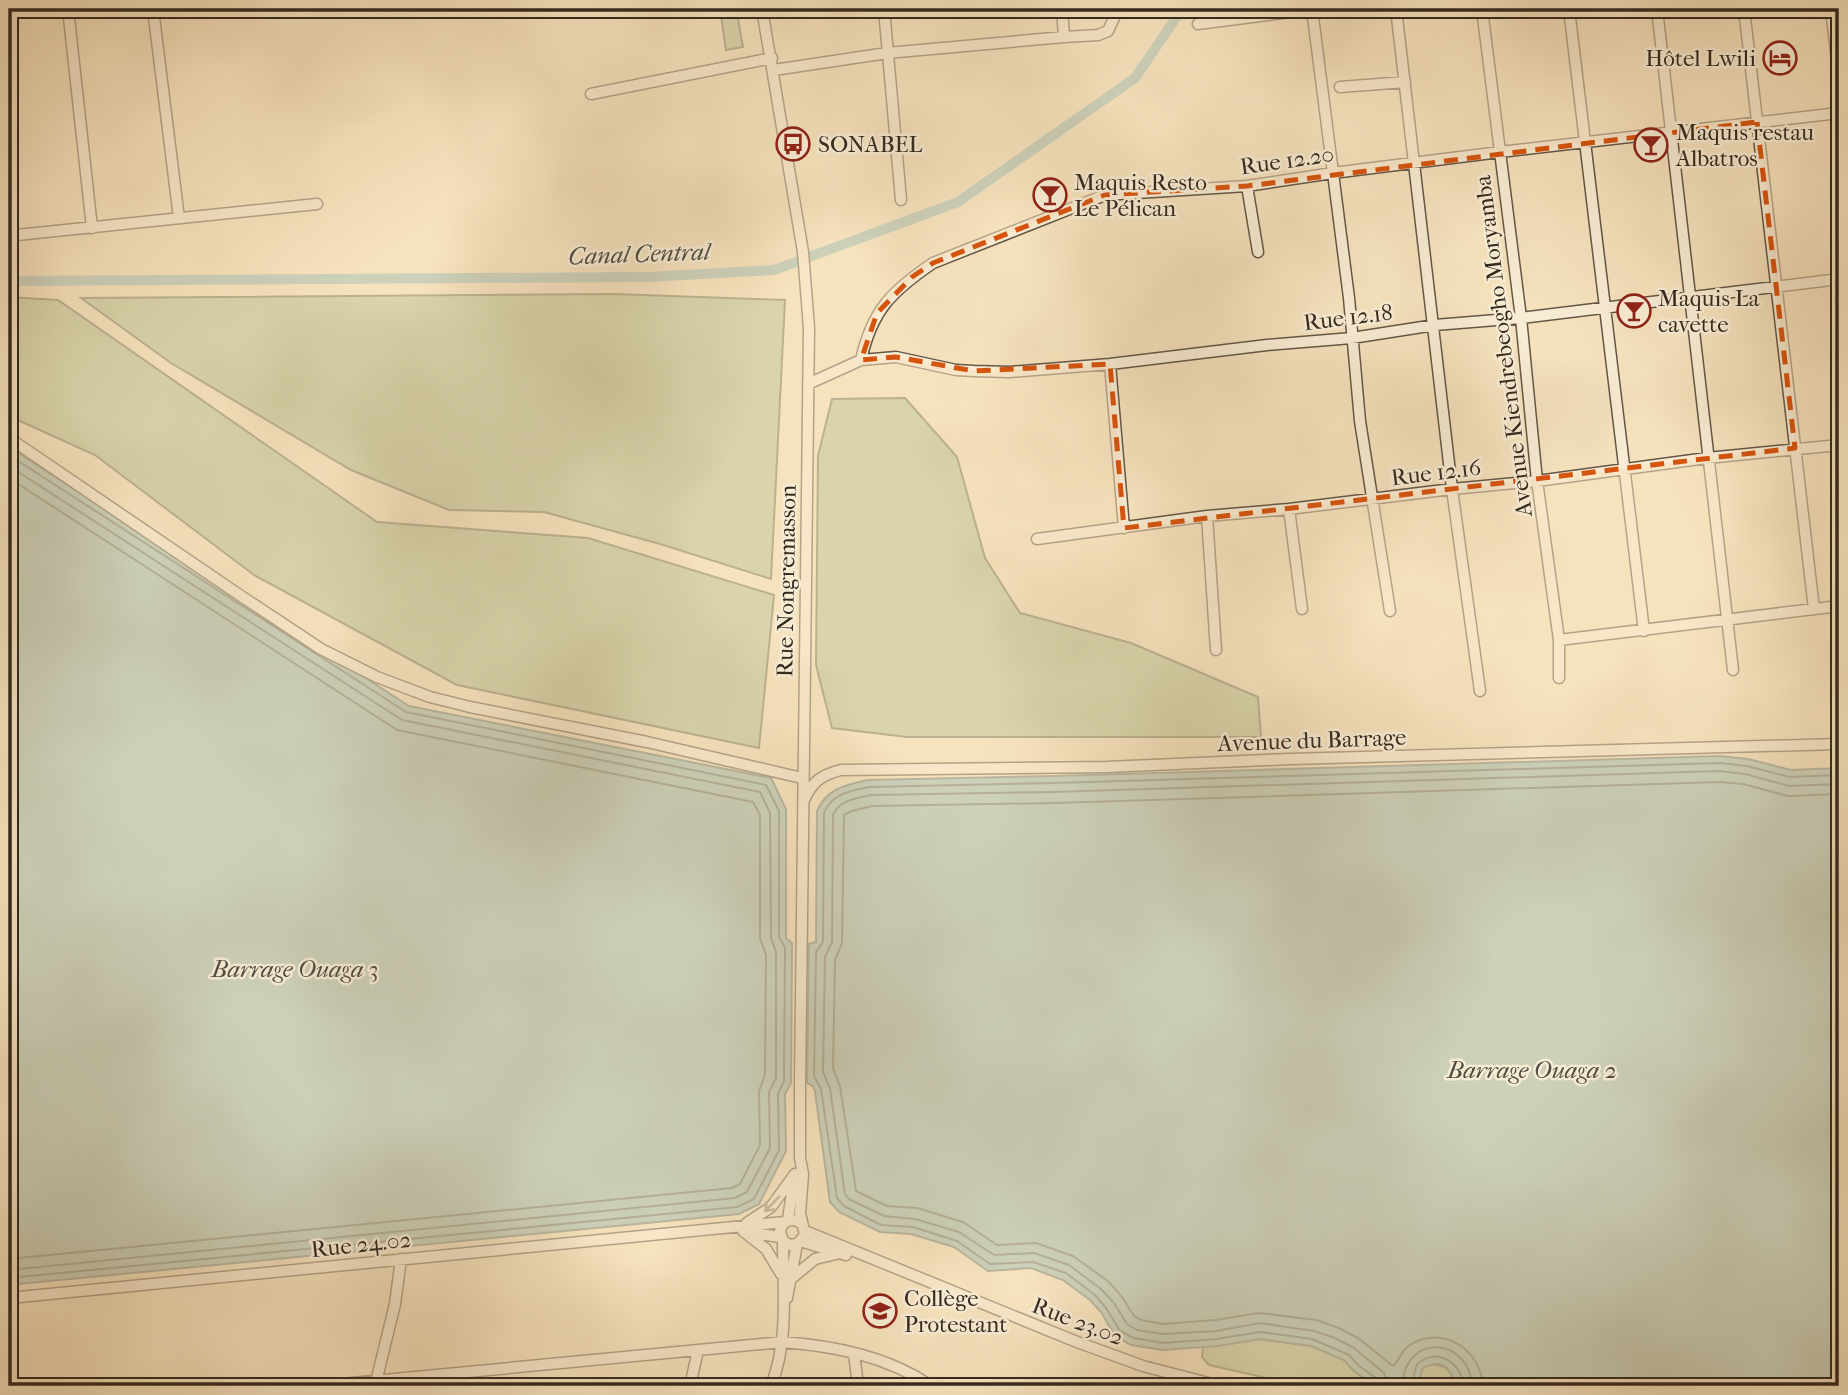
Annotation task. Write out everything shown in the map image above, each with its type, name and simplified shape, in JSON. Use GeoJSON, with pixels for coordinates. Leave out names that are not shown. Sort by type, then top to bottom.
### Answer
{"type":"FeatureCollection","features":[{"type":"Feature","properties":{"kind":"street"},"geometry":{"type":"LineString","coordinates":[[68,9],[92,228]]}},
{"type":"Feature","properties":{"kind":"street"},"geometry":{"type":"LineString","coordinates":[[153,9],[179,218]]}},
{"type":"Feature","properties":{"kind":"street","name":"Rue Nongremasson"},"geometry":{"type":"LineString","coordinates":[[762,9],[774,70],[809,301],[802,778],[800,1158],[803,1174],[803,1227]]}},
{"type":"Feature","properties":{"kind":"street"},"geometry":{"type":"LineString","coordinates":[[884,9],[901,200]]}},
{"type":"Feature","properties":{"kind":"street"},"geometry":{"type":"LineString","coordinates":[[1062,9],[1064,37]]}},
{"type":"Feature","properties":{"kind":"street"},"geometry":{"type":"LineString","coordinates":[[774,70],[887,54],[1103,34],[1112,27],[1118,9]]}},
{"type":"Feature","properties":{"kind":"street"},"geometry":{"type":"LineString","coordinates":[[1198,24],[1313,9],[1360,421],[1390,611]]}},
{"type":"Feature","properties":{"kind":"street"},"geometry":{"type":"LineString","coordinates":[[1396,9],[1435,325],[1452,489],[1480,691]]}},
{"type":"Feature","properties":{"kind":"street","name":"Avenue Kiendrebeogho Moryamba"},"geometry":{"type":"LineString","coordinates":[[1482,9],[1521,318],[1537,481],[1559,640],[1559,678]]}},
{"type":"Feature","properties":{"kind":"street"},"geometry":{"type":"LineString","coordinates":[[1569,9],[1644,631]]}},
{"type":"Feature","properties":{"kind":"street"},"geometry":{"type":"LineString","coordinates":[[1657,9],[1732,670]]}},
{"type":"Feature","properties":{"kind":"street"},"geometry":{"type":"LineString","coordinates":[[1744,9],[1814,609]]}},
{"type":"Feature","properties":{"kind":"street"},"geometry":{"type":"LineString","coordinates":[[1831,9],[1839,77]]}},
{"type":"Feature","properties":{"kind":"street"},"geometry":{"type":"LineString","coordinates":[[591,94],[772,58]]}},
{"type":"Feature","properties":{"kind":"street"},"geometry":{"type":"LineString","coordinates":[[1340,87],[1405,82]]}},
{"type":"Feature","properties":{"kind":"street","name":"Rue 12.20"},"geometry":{"type":"LineString","coordinates":[[861,359],[868,335],[883,304],[912,277],[933,263],[1105,195],[1247,186],[1500,152],[1839,113]]}},
{"type":"Feature","properties":{"kind":"street"},"geometry":{"type":"LineString","coordinates":[[1247,186],[1258,252]]}},
{"type":"Feature","properties":{"kind":"street"},"geometry":{"type":"LineString","coordinates":[[9,219],[10,229],[17,235],[317,204]]}},
{"type":"Feature","properties":{"kind":"street","name":"Rue 12.18"},"geometry":{"type":"LineString","coordinates":[[861,359],[896,357],[956,370],[1009,372],[1110,364],[1267,345],[1352,338],[1435,325],[1521,318],[1839,279]]}},
{"type":"Feature","properties":{"kind":"street"},"geometry":{"type":"LineString","coordinates":[[808,384],[861,359]]}},
{"type":"Feature","properties":{"kind":"street"},"geometry":{"type":"LineString","coordinates":[[1110,364],[1124,528]]}},
{"type":"Feature","properties":{"kind":"street"},"geometry":{"type":"LineString","coordinates":[[9,438],[321,649],[377,677],[430,697],[470,707],[648,742],[802,778]]}},
{"type":"Feature","properties":{"kind":"street","name":"Rue 12.16"},"geometry":{"type":"LineString","coordinates":[[1037,539],[1207,516],[1537,481],[1707,458],[1839,444]]}},
{"type":"Feature","properties":{"kind":"street"},"geometry":{"type":"LineString","coordinates":[[1289,509],[1302,609]]}},
{"type":"Feature","properties":{"kind":"street"},"geometry":{"type":"LineString","coordinates":[[1207,516],[1216,650]]}},
{"type":"Feature","properties":{"kind":"street"},"geometry":{"type":"LineString","coordinates":[[1559,640],[1839,606]]}},
{"type":"Feature","properties":{"kind":"street","name":"Avenue du Barrage"},"geometry":{"type":"LineString","coordinates":[[802,804],[817,779],[841,770],[1107,767],[1290,759],[1839,744]]}},
{"type":"Feature","properties":{"kind":"street","name":"Rue Nongremasson"},"geometry":{"type":"LineString","coordinates":[[786,1221],[800,1158]]}},
{"type":"Feature","properties":{"kind":"street"},"geometry":{"type":"LineString","coordinates":[[787,1278],[766,1249],[743,1229],[771,1207],[795,1174]]}},
{"type":"Feature","properties":{"kind":"street"},"geometry":{"type":"LineString","coordinates":[[771,1386],[782,1342],[787,1278],[803,1227],[795,1220],[786,1221],[779,1231],[787,1278]]}},
{"type":"Feature","properties":{"kind":"street","name":"Rue 24.02"},"geometry":{"type":"LineString","coordinates":[[743,1229],[786,1221]]}},
{"type":"Feature","properties":{"kind":"street","name":"Rue 23.02"},"geometry":{"type":"LineString","coordinates":[[803,1227],[887,1266],[1088,1346],[1143,1366],[1220,1386]]}},
{"type":"Feature","properties":{"kind":"street","name":"Rue 24.02"},"geometry":{"type":"LineString","coordinates":[[9,1298],[718,1228],[743,1229],[782,1239]]}},
{"type":"Feature","properties":{"kind":"street"},"geometry":{"type":"LineString","coordinates":[[782,1239],[790,1244],[799,1242]]}},
{"type":"Feature","properties":{"kind":"street","name":"Rue 23.02"},"geometry":{"type":"LineString","coordinates":[[799,1242],[887,1266]]}},
{"type":"Feature","properties":{"kind":"street"},"geometry":{"type":"LineString","coordinates":[[787,1278],[815,1259],[835,1254],[851,1256]]}},
{"type":"Feature","properties":{"kind":"street"},"geometry":{"type":"LineString","coordinates":[[376,1383],[395,1304],[401,1259]]}},
{"type":"Feature","properties":{"kind":"street"},"geometry":{"type":"LineString","coordinates":[[320,1386],[376,1383],[782,1342],[808,1344],[882,1361],[931,1386]]}},
{"type":"Feature","properties":{"kind":"street"},"geometry":{"type":"LineString","coordinates":[[690,1386],[698,1350]]}},
{"type":"Feature","properties":{"kind":"street"},"geometry":{"type":"LineString","coordinates":[[854,1353],[858,1386]]}},
{"type":"Feature","properties":{"kind":"street"},"geometry":{"type":"LineString","coordinates":[[455,1386],[457,1373]]}},
{"type":"Feature","properties":{"kind":"highlighted area"},"geometry":{"type":"Polygon","coordinates":[[[1757,122],[1795,448],[1124,528],[1110,364],[974,371],[896,357],[861,360],[877,313],[912,277],[933,263],[1105,195],[1247,186],[1757,122]]]}},
{"type":"Feature","properties":{"kind":"green space"},"geometry":{"type":"Polygon","coordinates":[[[737,13],[743,47],[726,50],[721,16],[737,13]]]}},
{"type":"Feature","properties":{"kind":"green space"},"geometry":{"type":"Polygon","coordinates":[[[612,294],[785,300],[771,579],[660,544],[544,512],[449,510],[351,470],[171,363],[81,298],[612,294]]]}},
{"type":"Feature","properties":{"kind":"green space"},"geometry":{"type":"Polygon","coordinates":[[[9,297],[58,300],[377,522],[588,538],[774,595],[759,748],[457,685],[254,575],[95,455],[9,416],[9,297]]]}},
{"type":"Feature","properties":{"kind":"green space"},"geometry":{"type":"Polygon","coordinates":[[[905,398],[957,457],[985,558],[1020,613],[1131,643],[1258,697],[1261,737],[907,737],[832,728],[816,665],[818,456],[832,399],[905,398]]]}},
{"type":"Feature","properties":{"kind":"green space"},"geometry":{"type":"Polygon","coordinates":[[[1260,1339],[1311,1346],[1330,1353],[1344,1360],[1354,1371],[1376,1386],[1302,1386],[1209,1365],[1202,1357],[1203,1346],[1260,1339]]]}},
{"type":"Feature","properties":{"kind":"green space"},"geometry":{"type":"Polygon","coordinates":[[[1430,1364],[1448,1369],[1458,1386],[1420,1386],[1423,1367],[1430,1364]]]}},
{"type":"Feature","properties":{"kind":"water","name":"Barrage Ouaga 3"},"geometry":{"type":"Polygon","coordinates":[[[9,447],[409,706],[771,778],[786,809],[786,938],[792,943],[791,1083],[785,1094],[786,1151],[759,1204],[739,1214],[9,1285],[9,447]]]}},
{"type":"Feature","properties":{"kind":"water","name":"Barrage Ouaga 2"},"geometry":{"type":"Polygon","coordinates":[[[1720,756],[1748,759],[1791,770],[1839,768],[1839,1386],[1458,1386],[1449,1370],[1436,1364],[1423,1368],[1417,1386],[1376,1386],[1354,1371],[1344,1360],[1311,1346],[1260,1339],[1217,1346],[1163,1350],[1131,1345],[1115,1336],[1101,1312],[1090,1300],[1063,1280],[1031,1268],[988,1271],[954,1247],[911,1234],[880,1232],[839,1212],[830,1202],[815,1091],[813,1086],[807,1083],[809,944],[816,942],[817,811],[832,792],[868,780],[1720,756]]]}},
{"type":"Feature","properties":{"kind":"waterway","name":"Canal Central"},"geometry":{"type":"LineString","coordinates":[[9,281],[649,277],[774,270],[958,202],[1135,78],[1182,9]]}},
{"type":"Feature","properties":{"kind":"place","name":"Hôtel Lwili"},"geometry":{"type":"Point","coordinates":[1780,58]}},
{"type":"Feature","properties":{"kind":"place","name":"SONABEL"},"geometry":{"type":"Point","coordinates":[793,144]}},
{"type":"Feature","properties":{"kind":"place","name":"Maquis restau Albatros"},"geometry":{"type":"Point","coordinates":[1651,145]}},
{"type":"Feature","properties":{"kind":"place","name":"Maquis Resto Le Pélican"},"geometry":{"type":"Point","coordinates":[1050,195]}},
{"type":"Feature","properties":{"kind":"place","name":"Maquis La cavette"},"geometry":{"type":"Point","coordinates":[1634,311]}},
{"type":"Feature","properties":{"kind":"place","name":"Collège Protestant"},"geometry":{"type":"Point","coordinates":[880,1311]}}]}
